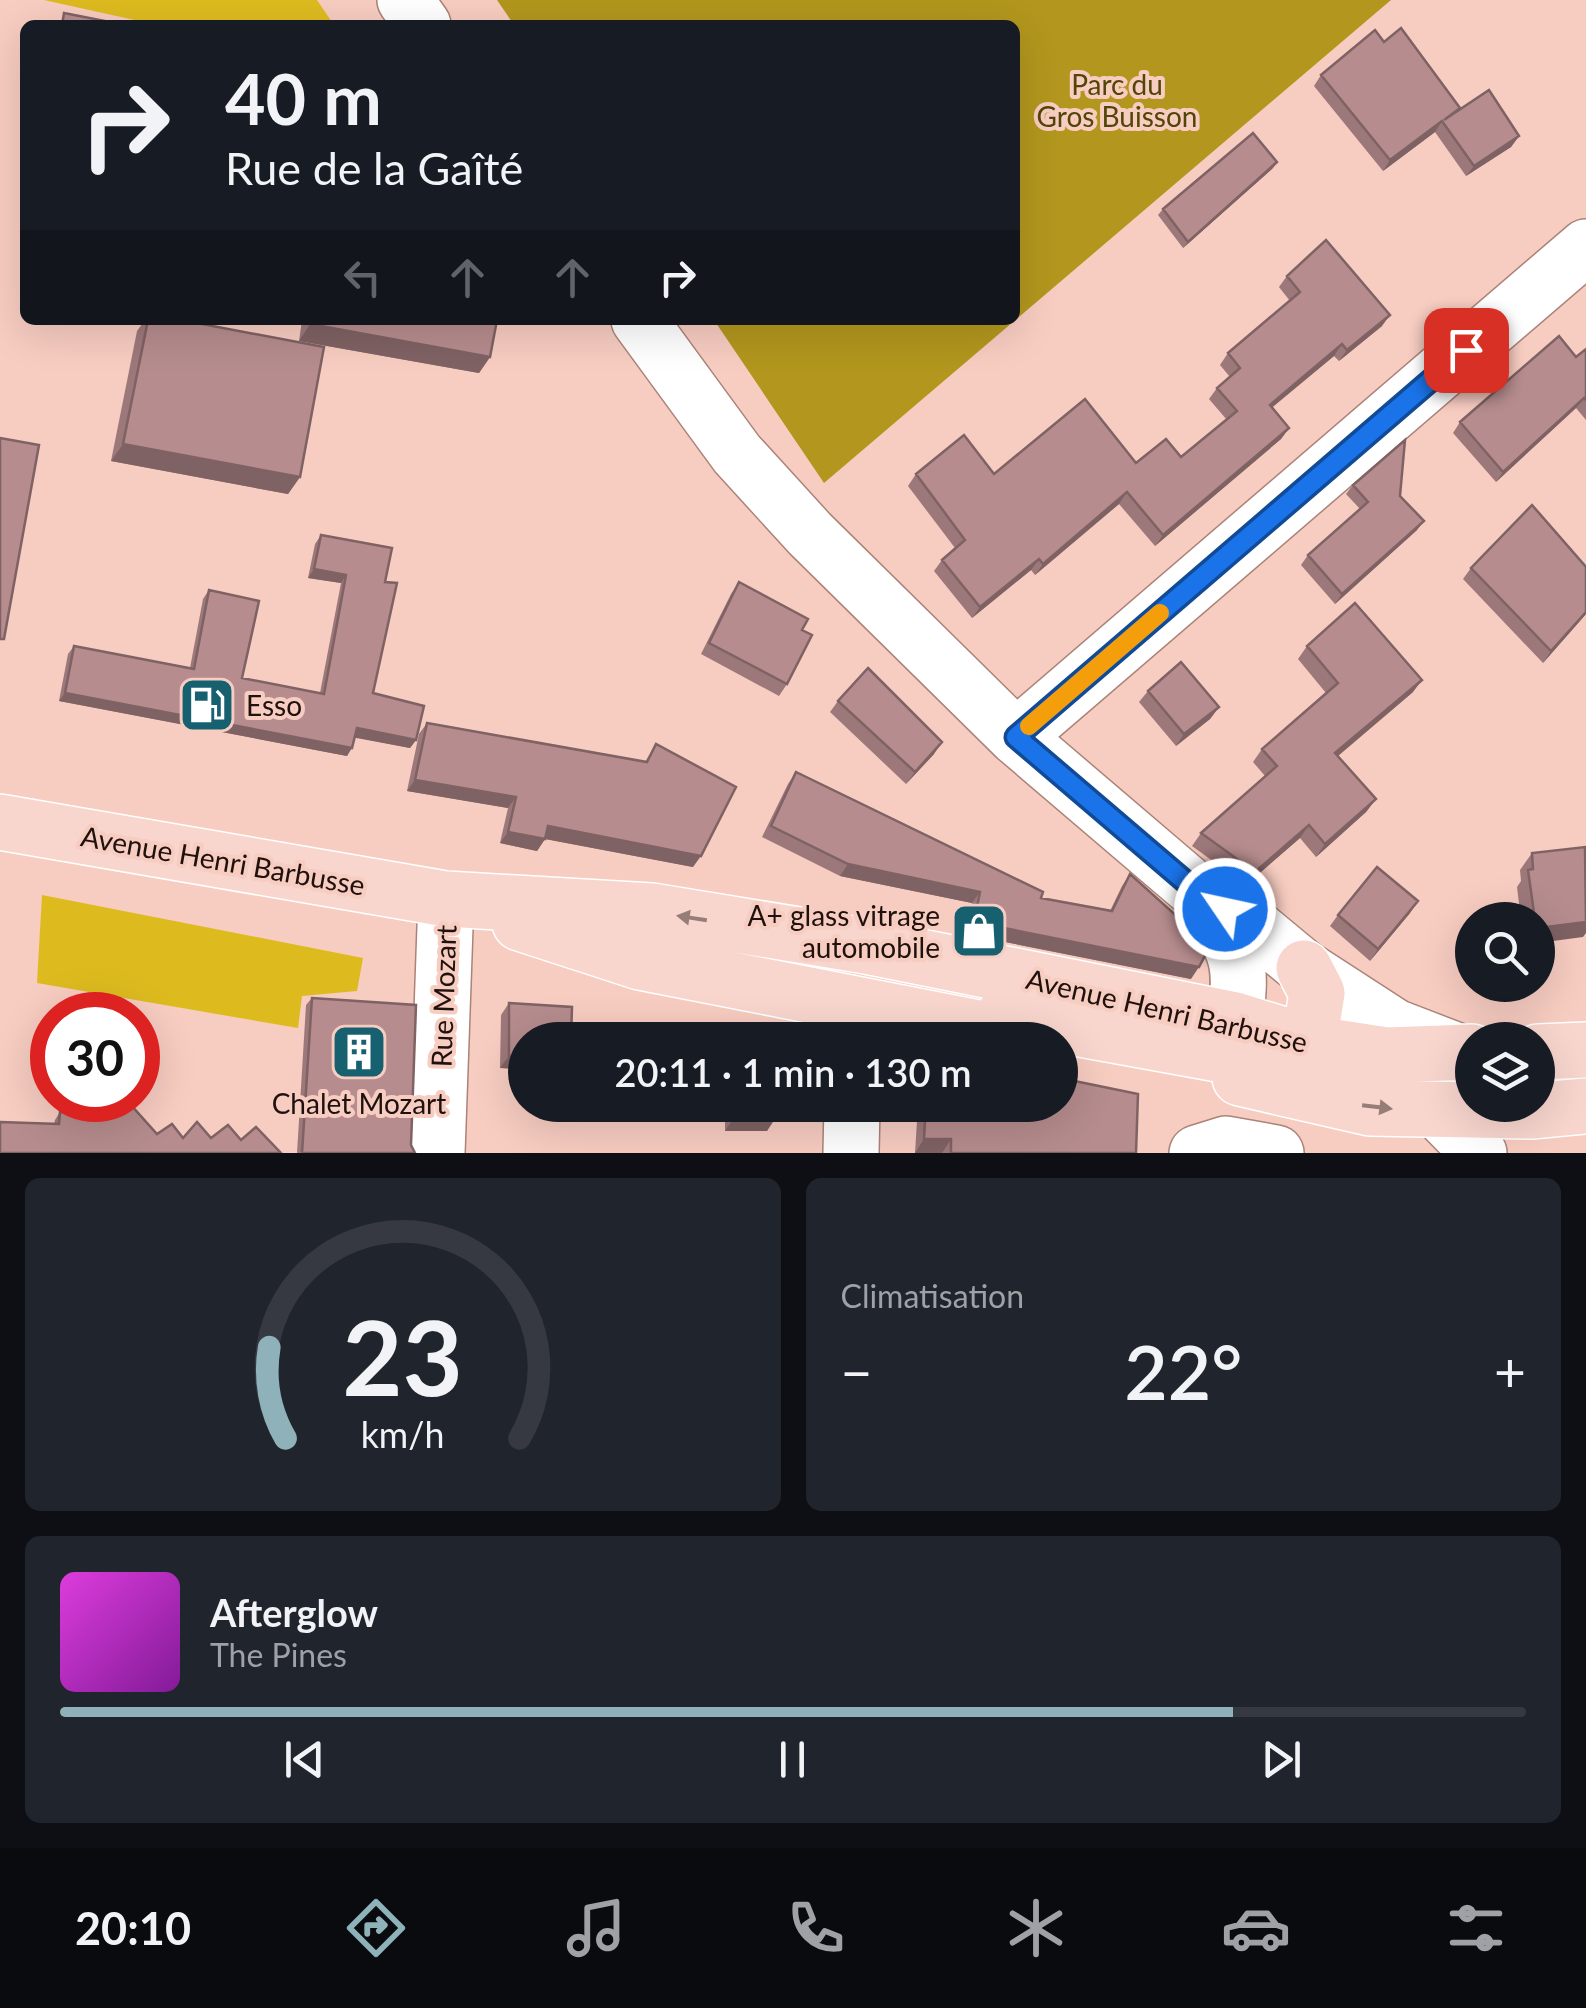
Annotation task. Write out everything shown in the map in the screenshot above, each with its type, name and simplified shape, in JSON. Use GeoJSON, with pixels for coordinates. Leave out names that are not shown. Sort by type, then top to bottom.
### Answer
{"type":"FeatureCollection","features":[{"type":"Feature","properties":{"kind":"main road","name":"Avenue Henri Barbusse"},"geometry":{"type":"LineString","coordinates":[[0,822],[446,899],[652,911],[866,946],[1235,1020],[1300,1066]]}},
{"type":"Feature","properties":{"kind":"main road","name":"Avenue Henri Barbusse"},"geometry":{"type":"LineString","coordinates":[[446,899],[640,962],[849,1022]]}},
{"type":"Feature","properties":{"kind":"main road"},"geometry":{"type":"LineString","coordinates":[[1078,1030],[1300,1066],[1317,993],[1304,968]]}},
{"type":"Feature","properties":{"kind":"main road"},"geometry":{"type":"LineString","coordinates":[[857,1022],[944,1003],[1039,1022]]}},
{"type":"Feature","properties":{"kind":"main road","name":"Avenue Henri Barbusse"},"geometry":{"type":"LineString","coordinates":[[1078,1046],[1300,1066],[1386,1054],[1455,1075]]}},
{"type":"Feature","properties":{"kind":"main road"},"geometry":{"type":"LineString","coordinates":[[1555,1051],[1586,1050]]}},
{"type":"Feature","properties":{"kind":"main road"},"geometry":{"type":"LineString","coordinates":[[1555,1090],[1586,1089]]}},
{"type":"Feature","properties":{"kind":"main road","name":"Avenue Henri Barbusse"},"geometry":{"type":"LineString","coordinates":[[1555,1109],[1586,1106]]}},
{"type":"Feature","properties":{"kind":"street"},"geometry":{"type":"LineString","coordinates":[[404,0],[419,20]]}},
{"type":"Feature","properties":{"kind":"street"},"geometry":{"type":"LineString","coordinates":[[1016,737],[1586,247]]}},
{"type":"Feature","properties":{"kind":"street"},"geometry":{"type":"LineString","coordinates":[[643,325],[761,481],[1016,737],[1194,889],[1257,929],[1304,968],[1395,1027],[1455,1072]]}},
{"type":"Feature","properties":{"kind":"street"},"geometry":{"type":"LineString","coordinates":[[1194,889],[1235,946],[1240,965],[1235,1020]]}},
{"type":"Feature","properties":{"kind":"street","name":"Rue Mozart"},"geometry":{"type":"LineString","coordinates":[[438,1153],[446,899]]}},
{"type":"Feature","properties":{"kind":"street"},"geometry":{"type":"LineString","coordinates":[[851,1153],[852,1122]]}},
{"type":"Feature","properties":{"kind":"street"},"geometry":{"type":"LineString","coordinates":[[1471,1122],[1479,1153]]}},
{"type":"Feature","properties":{"kind":"street"},"geometry":{"type":"LineString","coordinates":[[1198,1153],[1226,1144],[1276,1153]]}},
{"type":"Feature","properties":{"kind":"shaded area"},"geometry":{"type":"Polygon","coordinates":[[[44,0],[317,0],[331,20],[134,20],[44,0]]]}},
{"type":"Feature","properties":{"kind":"shaded area"},"geometry":{"type":"Polygon","coordinates":[[[42,895],[363,958],[357,991],[302,996],[298,1028],[160,1004],[160,992],[89,992],[37,983],[42,895]]]}},
{"type":"Feature","properties":{"kind":"green space","name":"Parc du Gros Buisson"},"geometry":{"type":"Polygon","coordinates":[[[497,0],[1391,0],[1020,316],[1020,20],[511,20],[497,0]]]}},
{"type":"Feature","properties":{"kind":"green space","name":"Parc du Gros Buisson"},"geometry":{"type":"Polygon","coordinates":[[[717,325],[1009,325],[824,483],[717,325]]]}},
{"type":"Feature","properties":{"kind":"building"},"geometry":{"type":"Polygon","coordinates":[[[64,13],[100,20],[63,20],[64,13]]]}},
{"type":"Feature","properties":{"kind":"building"},"geometry":{"type":"Polygon","coordinates":[[[1401,28],[1460,108],[1444,120],[1489,90],[1519,136],[1474,166],[1442,121],[1390,160],[1321,75],[1375,30],[1384,42],[1401,28]]]}},
{"type":"Feature","properties":{"kind":"building"},"geometry":{"type":"Polygon","coordinates":[[[1253,133],[1277,162],[1188,242],[1163,209],[1253,133]]]}},
{"type":"Feature","properties":{"kind":"building"},"geometry":{"type":"Polygon","coordinates":[[[1326,240],[1390,315],[1347,350],[1342,344],[1270,405],[1289,428],[1163,535],[1127,492],[1043,564],[1039,559],[980,607],[942,560],[965,540],[916,474],[964,435],[994,474],[1085,399],[1136,463],[1166,439],[1181,457],[1237,411],[1217,388],[1240,368],[1228,353],[1300,292],[1287,276],[1326,240]]]}},
{"type":"Feature","properties":{"kind":"building"},"geometry":{"type":"Polygon","coordinates":[[[147,325],[207,325],[324,347],[300,477],[123,444],[147,325]]]}},
{"type":"Feature","properties":{"kind":"building"},"geometry":{"type":"Polygon","coordinates":[[[315,325],[496,325],[490,357],[315,325]]]}},
{"type":"Feature","properties":{"kind":"building"},"geometry":{"type":"Polygon","coordinates":[[[1559,336],[1576,357],[1586,349],[1586,400],[1503,472],[1460,422],[1559,336]]]}},
{"type":"Feature","properties":{"kind":"building"},"geometry":{"type":"Polygon","coordinates":[[[0,438],[39,445],[4,639],[0,639],[0,438]]]}},
{"type":"Feature","properties":{"kind":"building"},"geometry":{"type":"Polygon","coordinates":[[[1405,440],[1400,496],[1424,521],[1342,594],[1308,555],[1368,502],[1353,485],[1405,440]]]}},
{"type":"Feature","properties":{"kind":"building"},"geometry":{"type":"Polygon","coordinates":[[[1532,505],[1586,567],[1586,612],[1551,651],[1471,568],[1532,505]]]}},
{"type":"Feature","properties":{"kind":"building"},"geometry":{"type":"Polygon","coordinates":[[[321,535],[392,548],[385,582],[397,583],[373,693],[424,706],[416,740],[357,728],[352,748],[65,693],[74,646],[194,669],[209,590],[259,601],[242,678],[324,694],[346,575],[314,569],[321,535]]]}},
{"type":"Feature","properties":{"kind":"building"},"geometry":{"type":"Polygon","coordinates":[[[739,582],[808,619],[802,630],[812,635],[787,684],[709,643],[739,582]]]}},
{"type":"Feature","properties":{"kind":"building"},"geometry":{"type":"Polygon","coordinates":[[[1355,603],[1422,680],[1335,753],[1376,799],[1325,844],[1309,825],[1255,872],[1201,833],[1277,766],[1262,749],[1338,683],[1307,646],[1355,603]]]}},
{"type":"Feature","properties":{"kind":"building"},"geometry":{"type":"Polygon","coordinates":[[[1181,662],[1219,707],[1184,734],[1148,691],[1181,662]]]}},
{"type":"Feature","properties":{"kind":"building"},"geometry":{"type":"Polygon","coordinates":[[[868,668],[942,742],[915,772],[838,701],[868,668]]]}},
{"type":"Feature","properties":{"kind":"building"},"geometry":{"type":"Polygon","coordinates":[[[427,723],[647,762],[656,744],[736,787],[701,856],[548,826],[545,839],[508,832],[516,797],[415,780],[427,723]]]}},
{"type":"Feature","properties":{"kind":"building"},"geometry":{"type":"Polygon","coordinates":[[[796,772],[1043,892],[1041,898],[1112,911],[1130,874],[1210,946],[1199,967],[974,922],[980,892],[848,864],[771,826],[796,772]]]}},
{"type":"Feature","properties":{"kind":"building"},"geometry":{"type":"Polygon","coordinates":[[[1585,847],[1586,922],[1555,926],[1555,902],[1532,902],[1528,870],[1533,869],[1532,853],[1585,847]]]}},
{"type":"Feature","properties":{"kind":"building"},"geometry":{"type":"Polygon","coordinates":[[[1377,867],[1418,901],[1378,949],[1338,915],[1377,867]]]}},
{"type":"Feature","properties":{"kind":"building"},"geometry":{"type":"Polygon","coordinates":[[[312,998],[416,1005],[411,1145],[415,1153],[302,1153],[312,998]]]}},
{"type":"Feature","properties":{"kind":"building"},"geometry":{"type":"Polygon","coordinates":[[[509,1003],[572,1007],[572,1022],[509,1022],[509,1003]]]}},
{"type":"Feature","properties":{"kind":"building"},"geometry":{"type":"Polygon","coordinates":[[[1078,1082],[1138,1094],[1136,1153],[951,1153],[951,1139],[924,1139],[925,1122],[1078,1122],[1078,1082]]]}},
{"type":"Feature","properties":{"kind":"building"},"geometry":{"type":"Polygon","coordinates":[[[0,1122],[146,1122],[157,1134],[172,1124],[183,1138],[197,1122],[211,1138],[228,1125],[241,1140],[256,1127],[281,1153],[0,1153],[0,1122]]]}},
{"type":"Feature","properties":{"kind":"slow traffic"},"geometry":{"type":"LineString","coordinates":[[1029,726],[1160,613]]}},
{"type":"Feature","properties":{"kind":"place","name":"Esso"},"geometry":{"type":"Point","coordinates":[207,705]}},
{"type":"Feature","properties":{"kind":"place","name":"A+ glass vitrage automobile"},"geometry":{"type":"Point","coordinates":[979,931]}},
{"type":"Feature","properties":{"kind":"place","name":"Chalet Mozart"},"geometry":{"type":"Point","coordinates":[359,1052]}},
{"type":"Feature","properties":{"kind":"route"},"geometry":{"type":"LineString","coordinates":[[1225,909],[1194,889],[1016,737],[1466,350]]}}]}
